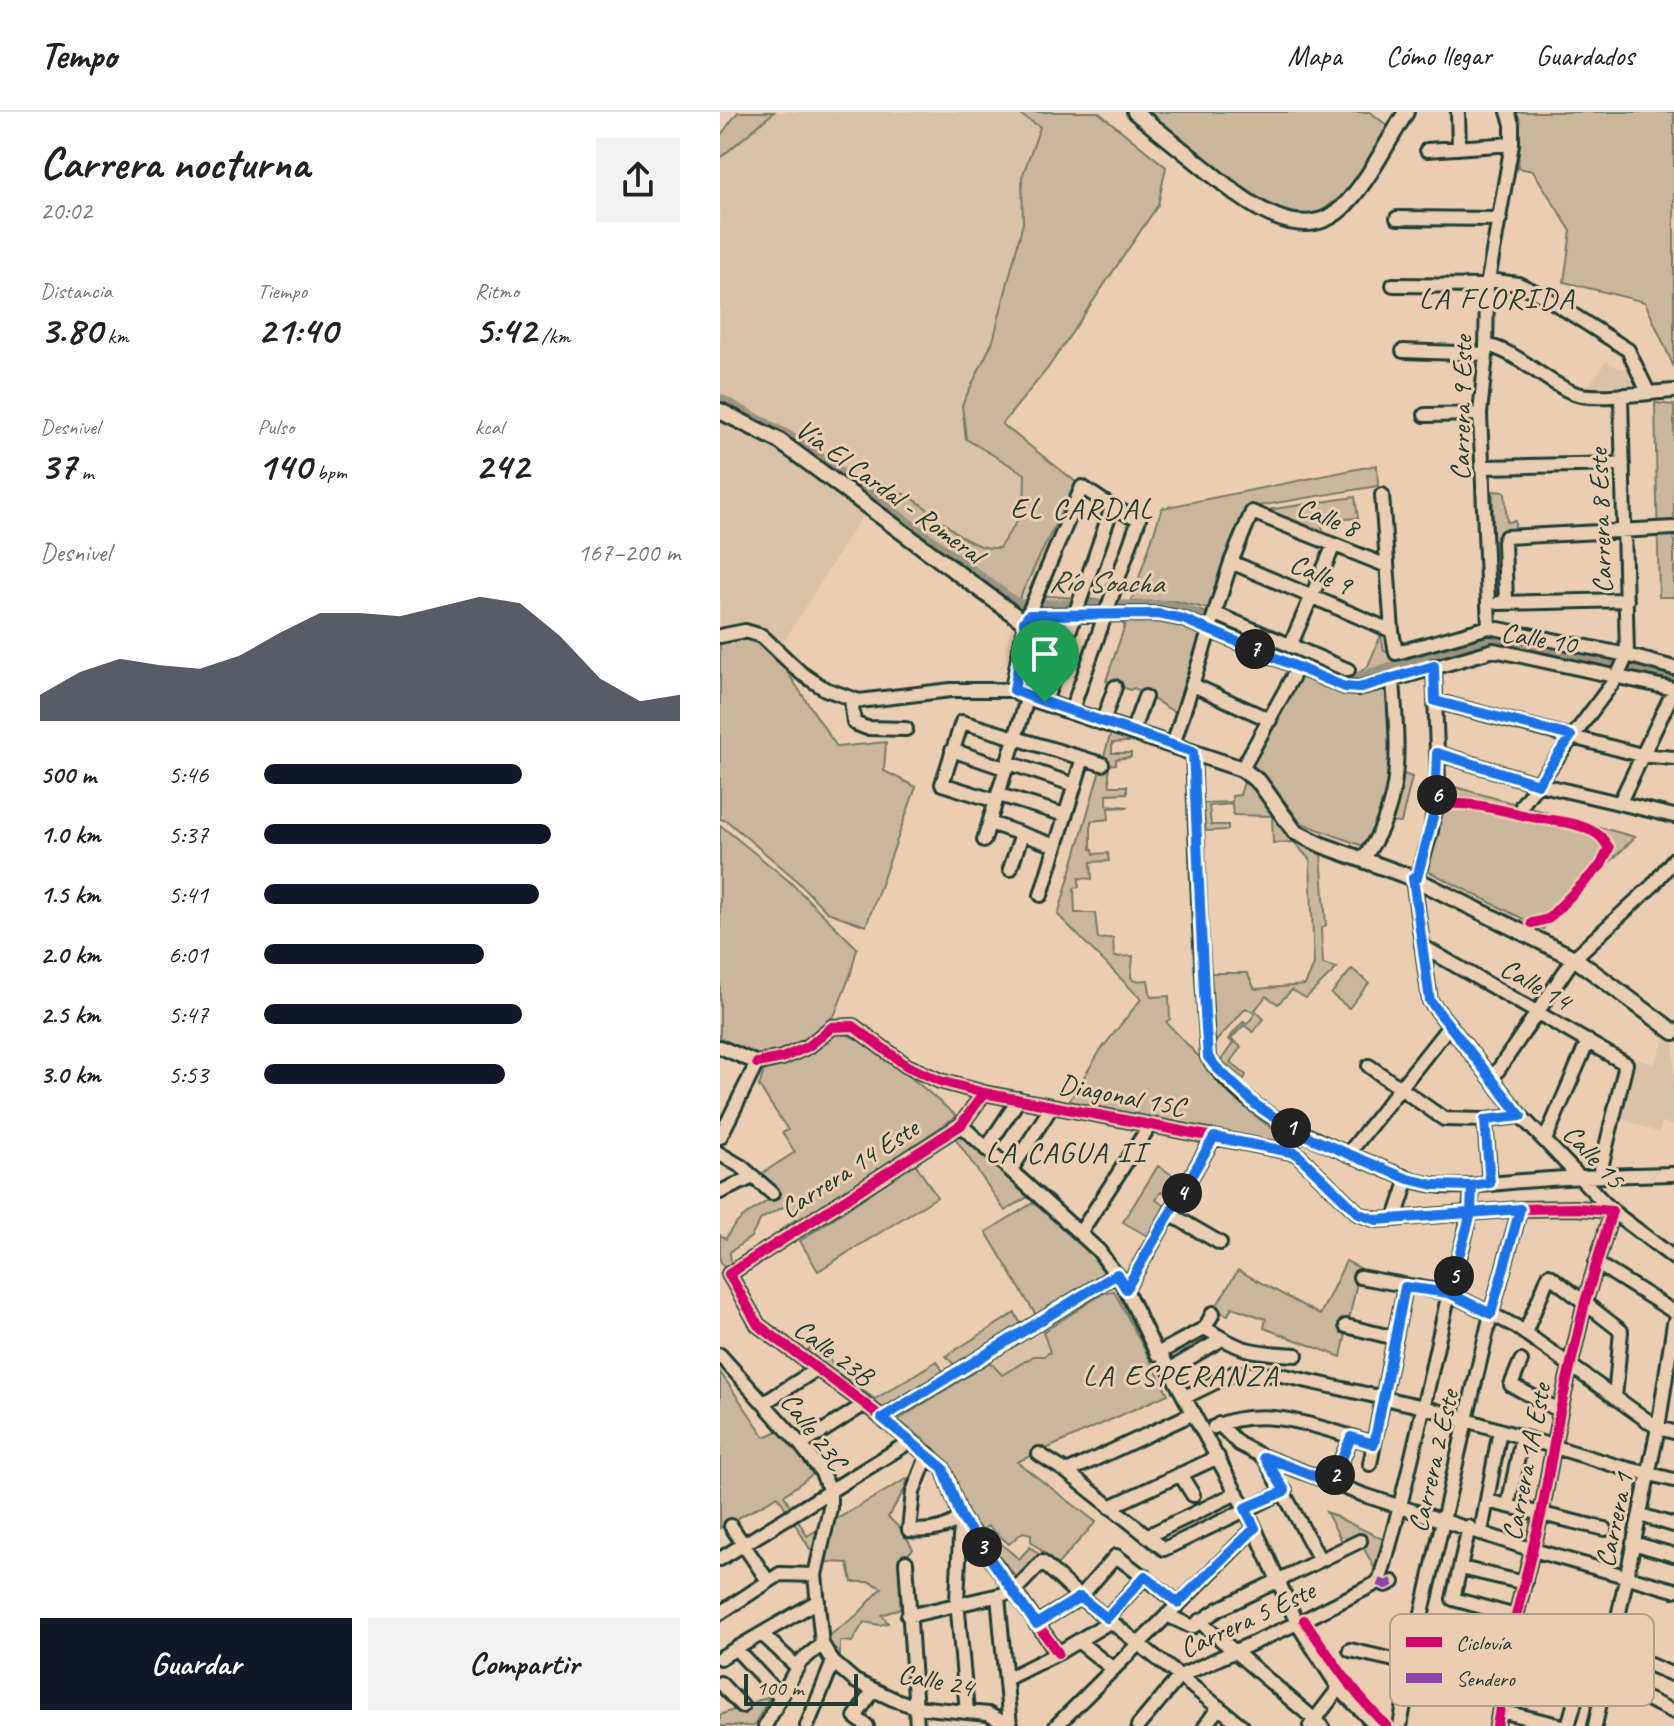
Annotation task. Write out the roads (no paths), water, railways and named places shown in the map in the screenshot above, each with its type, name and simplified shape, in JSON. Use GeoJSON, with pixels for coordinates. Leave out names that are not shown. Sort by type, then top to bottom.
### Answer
{"type":"FeatureCollection","features":[{"type":"Feature","properties":{"kind":"main road"},"geometry":{"type":"LineString","coordinates":[[1135,112],[1252,206],[1280,219],[1295,222],[1320,220],[1344,206],[1366,178],[1406,112]]}},
{"type":"Feature","properties":{"kind":"main road","name":"Vía El Cardal - Romeral"},"geometry":{"type":"LineString","coordinates":[[720,411],[778,440],[1027,616]]}},
{"type":"Feature","properties":{"kind":"main road"},"geometry":{"type":"LineString","coordinates":[[1027,616],[1021,693],[1242,769],[1260,783],[1295,832],[1413,878],[1574,958],[1674,1032]]}},
{"type":"Feature","properties":{"kind":"street"},"geometry":{"type":"LineString","coordinates":[[1458,112],[1459,148]]}},
{"type":"Feature","properties":{"kind":"street","name":"Carrera 9 Este"},"geometry":{"type":"LineString","coordinates":[[1489,627],[1480,414],[1488,283],[1512,144],[1512,124],[1508,112]]}},
{"type":"Feature","properties":{"kind":"street"},"geometry":{"type":"LineString","coordinates":[[1427,150],[1512,144]]}},
{"type":"Feature","properties":{"kind":"street"},"geometry":{"type":"LineString","coordinates":[[1397,218],[1500,219]]}},
{"type":"Feature","properties":{"kind":"street"},"geometry":{"type":"LineString","coordinates":[[1393,285],[1518,284],[1542,295],[1628,350],[1648,392]]}},
{"type":"Feature","properties":{"kind":"street"},"geometry":{"type":"LineString","coordinates":[[1403,351],[1497,347],[1578,395],[1674,391]]}},
{"type":"Feature","properties":{"kind":"street","name":"Carrera 8 Este"},"geometry":{"type":"LineString","coordinates":[[1522,805],[1617,677],[1627,655],[1621,395]]}},
{"type":"Feature","properties":{"kind":"street"},"geometry":{"type":"LineString","coordinates":[[1425,415],[1480,414]]}},
{"type":"Feature","properties":{"kind":"street"},"geometry":{"type":"LineString","coordinates":[[1483,467],[1623,464]]}},
{"type":"Feature","properties":{"kind":"street"},"geometry":{"type":"LineString","coordinates":[[1027,616],[1082,487],[1112,507],[1139,519],[1071,712]]}},
{"type":"Feature","properties":{"kind":"street"},"geometry":{"type":"LineString","coordinates":[[1382,495],[1392,631]]}},
{"type":"Feature","properties":{"kind":"street"},"geometry":{"type":"LineString","coordinates":[[1045,702],[1112,507]]}},
{"type":"Feature","properties":{"kind":"street","name":"Calle 8"},"geometry":{"type":"LineString","coordinates":[[1231,562],[1252,512],[1387,566]]}},
{"type":"Feature","properties":{"kind":"street"},"geometry":{"type":"LineString","coordinates":[[1506,602],[1503,556],[1506,537],[1674,528]]}},
{"type":"Feature","properties":{"kind":"street"},"geometry":{"type":"LineString","coordinates":[[1290,646],[1334,545]]}},
{"type":"Feature","properties":{"kind":"street"},"geometry":{"type":"LineString","coordinates":[[1173,745],[1231,562]]}},
{"type":"Feature","properties":{"kind":"street","name":"Calle 9"},"geometry":{"type":"LineString","coordinates":[[1231,562],[1392,631]]}},
{"type":"Feature","properties":{"kind":"street"},"geometry":{"type":"LineString","coordinates":[[1488,603],[1627,600]]}},
{"type":"Feature","properties":{"kind":"street","name":"Calle 10"},"geometry":{"type":"LineString","coordinates":[[1027,616],[1078,608],[1214,622],[1290,646],[1348,670]]}},
{"type":"Feature","properties":{"kind":"street","name":"Calle 10"},"geometry":{"type":"LineString","coordinates":[[1214,622],[1298,667],[1345,687],[1358,688],[1494,650],[1674,689]]}},
{"type":"Feature","properties":{"kind":"street","name":"Calle 10"},"geometry":{"type":"LineString","coordinates":[[1392,631],[1396,653],[1489,627],[1627,655],[1674,668]]}},
{"type":"Feature","properties":{"kind":"street"},"geometry":{"type":"LineString","coordinates":[[720,636],[745,631],[762,636],[801,673],[825,689],[859,701],[951,690],[1021,693],[1016,738],[984,840]]}},
{"type":"Feature","properties":{"kind":"street"},"geometry":{"type":"LineString","coordinates":[[1422,946],[1413,878],[1417,878],[1435,809],[1434,666]]}},
{"type":"Feature","properties":{"kind":"street"},"geometry":{"type":"LineString","coordinates":[[1242,769],[1298,667]]}},
{"type":"Feature","properties":{"kind":"street"},"geometry":{"type":"LineString","coordinates":[[1363,859],[1395,792],[1398,769],[1393,679]]}},
{"type":"Feature","properties":{"kind":"street"},"geometry":{"type":"LineString","coordinates":[[1193,685],[1270,720]]}},
{"type":"Feature","properties":{"kind":"street"},"geometry":{"type":"LineString","coordinates":[[1103,721],[1115,687]]}},
{"type":"Feature","properties":{"kind":"street"},"geometry":{"type":"LineString","coordinates":[[1620,802],[1674,689]]}},
{"type":"Feature","properties":{"kind":"street"},"geometry":{"type":"LineString","coordinates":[[1132,732],[1145,697]]}},
{"type":"Feature","properties":{"kind":"street"},"geometry":{"type":"LineString","coordinates":[[851,699],[854,723],[867,728],[906,729]]}},
{"type":"Feature","properties":{"kind":"street"},"geometry":{"type":"LineString","coordinates":[[1435,701],[1641,755],[1674,758]]}},
{"type":"Feature","properties":{"kind":"street"},"geometry":{"type":"LineString","coordinates":[[1065,815],[942,784],[962,722],[1102,764]]}},
{"type":"Feature","properties":{"kind":"street"},"geometry":{"type":"LineString","coordinates":[[952,750],[1075,785]]}},
{"type":"Feature","properties":{"kind":"street"},"geometry":{"type":"LineString","coordinates":[[1193,752],[1208,1057],[1219,1072],[1256,1105],[1311,1138],[1408,1179],[1434,1185],[1472,1186],[1581,1177],[1674,1174]]}},
{"type":"Feature","properties":{"kind":"street"},"geometry":{"type":"LineString","coordinates":[[1437,753],[1538,784],[1674,816]]}},
{"type":"Feature","properties":{"kind":"street"},"geometry":{"type":"LineString","coordinates":[[1041,895],[1083,758]]}},
{"type":"Feature","properties":{"kind":"street"},"geometry":{"type":"LineString","coordinates":[[990,823],[1056,846]]}},
{"type":"Feature","properties":{"kind":"street"},"geometry":{"type":"LineString","coordinates":[[1010,869],[1022,834]]}},
{"type":"Feature","properties":{"kind":"street"},"geometry":{"type":"LineString","coordinates":[[1492,1079],[1574,958],[1653,885],[1674,859]]}},
{"type":"Feature","properties":{"kind":"street","name":"Calle 15"},"geometry":{"type":"LineString","coordinates":[[1422,946],[1430,1001],[1521,1116],[1612,1211],[1674,1258]]}},
{"type":"Feature","properties":{"kind":"street","name":"Calle 14"},"geometry":{"type":"LineString","coordinates":[[1422,946],[1626,1064],[1599,1176]]}},
{"type":"Feature","properties":{"kind":"street"},"geometry":{"type":"LineString","coordinates":[[1348,1154],[1450,1025]]}},
{"type":"Feature","properties":{"kind":"street","name":"Diagonal 15C"},"geometry":{"type":"LineString","coordinates":[[757,1063],[782,1058],[809,1046],[832,1027],[853,1026],[907,1066],[940,1081],[984,1093],[1296,1153],[1359,1214],[1377,1220],[1520,1209],[1612,1211]]}},
{"type":"Feature","properties":{"kind":"street"},"geometry":{"type":"LineString","coordinates":[[1545,1140],[1588,1041]]}},
{"type":"Feature","properties":{"kind":"street"},"geometry":{"type":"LineString","coordinates":[[720,1137],[757,1063],[721,1049]]}},
{"type":"Feature","properties":{"kind":"street"},"geometry":{"type":"LineString","coordinates":[[1369,1066],[1444,1119],[1485,1120],[1521,1116]]}},
{"type":"Feature","properties":{"kind":"street","name":"Carrera 14 Este"},"geometry":{"type":"LineString","coordinates":[[729,1274],[961,1125],[984,1093]]}},
{"type":"Feature","properties":{"kind":"street"},"geometry":{"type":"LineString","coordinates":[[986,1149],[1019,1099]]}},
{"type":"Feature","properties":{"kind":"street"},"geometry":{"type":"LineString","coordinates":[[1011,1170],[1052,1106]]}},
{"type":"Feature","properties":{"kind":"street"},"geometry":{"type":"LineString","coordinates":[[1485,1120],[1490,1183]]}},
{"type":"Feature","properties":{"kind":"street"},"geometry":{"type":"LineString","coordinates":[[961,1125],[1099,1251],[1117,1274],[1157,1354],[1162,1356],[1245,1508],[1297,1623],[1339,1688],[1376,1726]]}},
{"type":"Feature","properties":{"kind":"street"},"geometry":{"type":"LineString","coordinates":[[1080,1233],[1150,1125]]}},
{"type":"Feature","properties":{"kind":"street"},"geometry":{"type":"LineString","coordinates":[[1126,1289],[1214,1137]]}},
{"type":"Feature","properties":{"kind":"street"},"geometry":{"type":"LineString","coordinates":[[720,1154],[772,1193]]}},
{"type":"Feature","properties":{"kind":"street"},"geometry":{"type":"LineString","coordinates":[[720,1192],[753,1177]]}},
{"type":"Feature","properties":{"kind":"street"},"geometry":{"type":"LineString","coordinates":[[1395,1218],[1408,1179]]}},
{"type":"Feature","properties":{"kind":"street"},"geometry":{"type":"LineString","coordinates":[[1379,1582],[1401,1506],[1449,1293],[1471,1213],[1472,1186]]}},
{"type":"Feature","properties":{"kind":"street","name":"Carrera 2 Este"},"geometry":{"type":"LineString","coordinates":[[1423,1614],[1491,1314],[1520,1209]]}},
{"type":"Feature","properties":{"kind":"street","name":"Carrera 1A Este"},"geometry":{"type":"LineString","coordinates":[[1517,1614],[1541,1515],[1560,1411],[1585,1302],[1612,1211]]}},
{"type":"Feature","properties":{"kind":"street"},"geometry":{"type":"LineString","coordinates":[[1170,1214],[1220,1243]]}},
{"type":"Feature","properties":{"kind":"street"},"geometry":{"type":"LineString","coordinates":[[1596,1263],[1674,1312]]}},
{"type":"Feature","properties":{"kind":"street","name":"Calle 23B"},"geometry":{"type":"LineString","coordinates":[[729,1274],[758,1325],[865,1404],[943,1468],[961,1517],[1058,1653]]}},
{"type":"Feature","properties":{"kind":"street"},"geometry":{"type":"LineString","coordinates":[[882,1418],[1117,1274]]}},
{"type":"Feature","properties":{"kind":"street"},"geometry":{"type":"LineString","coordinates":[[1525,1333],[1549,1275],[1621,1331],[1615,1398]]}},
{"type":"Feature","properties":{"kind":"street"},"geometry":{"type":"LineString","coordinates":[[1360,1277],[1449,1293],[1525,1333],[1658,1428],[1674,1432]]}},
{"type":"Feature","properties":{"kind":"street"},"geometry":{"type":"LineString","coordinates":[[1370,1464],[1405,1287]]}},
{"type":"Feature","properties":{"kind":"street"},"geometry":{"type":"LineString","coordinates":[[1157,1354],[1205,1328],[1213,1313]]}},
{"type":"Feature","properties":{"kind":"street","name":"Carrera 1"},"geometry":{"type":"LineString","coordinates":[[1619,1614],[1672,1368],[1674,1323]]}},
{"type":"Feature","properties":{"kind":"street"},"geometry":{"type":"LineString","coordinates":[[1346,1326],[1395,1338]]}},
{"type":"Feature","properties":{"kind":"street"},"geometry":{"type":"LineString","coordinates":[[1205,1328],[1249,1352],[1296,1355]]}},
{"type":"Feature","properties":{"kind":"street"},"geometry":{"type":"LineString","coordinates":[[1169,1370],[1222,1339]]}},
{"type":"Feature","properties":{"kind":"street","name":"Calle 23C"},"geometry":{"type":"LineString","coordinates":[[720,1355],[801,1445],[821,1471],[830,1491],[830,1508],[815,1575],[822,1644]]}},
{"type":"Feature","properties":{"kind":"street"},"geometry":{"type":"LineString","coordinates":[[1521,1361],[1511,1385],[1560,1411]]}},
{"type":"Feature","properties":{"kind":"street"},"geometry":{"type":"LineString","coordinates":[[764,1403],[817,1369]]}},
{"type":"Feature","properties":{"kind":"street"},"geometry":{"type":"LineString","coordinates":[[1185,1397],[1234,1373],[1257,1372],[1424,1407],[1674,1480]]}},
{"type":"Feature","properties":{"kind":"street"},"geometry":{"type":"LineString","coordinates":[[801,1445],[865,1404]]}},
{"type":"Feature","properties":{"kind":"street"},"geometry":{"type":"LineString","coordinates":[[1067,1472],[1194,1413]]}},
{"type":"Feature","properties":{"kind":"street"},"geometry":{"type":"LineString","coordinates":[[1204,1432],[1219,1424],[1246,1418],[1278,1417],[1374,1444]]}},
{"type":"Feature","properties":{"kind":"street"},"geometry":{"type":"LineString","coordinates":[[1219,1424],[1239,1444],[1332,1483],[1533,1550],[1674,1590]]}},
{"type":"Feature","properties":{"kind":"street"},"geometry":{"type":"LineString","coordinates":[[1500,1430],[1487,1501],[1461,1568],[1453,1599],[1509,1614]]}},
{"type":"Feature","properties":{"kind":"street"},"geometry":{"type":"LineString","coordinates":[[1332,1483],[1351,1437]]}},
{"type":"Feature","properties":{"kind":"street"},"geometry":{"type":"LineString","coordinates":[[1508,1506],[1522,1437]]}},
{"type":"Feature","properties":{"kind":"street"},"geometry":{"type":"LineString","coordinates":[[720,1559],[911,1441]]}},
{"type":"Feature","properties":{"kind":"street"},"geometry":{"type":"LineString","coordinates":[[928,1454],[913,1492],[909,1530],[921,1531],[951,1525],[961,1517]]}},
{"type":"Feature","properties":{"kind":"street"},"geometry":{"type":"LineString","coordinates":[[1039,1454],[1067,1472],[1164,1549],[1285,1491]]}},
{"type":"Feature","properties":{"kind":"street"},"geometry":{"type":"LineString","coordinates":[[1110,1507],[1218,1457]]}},
{"type":"Feature","properties":{"kind":"street"},"geometry":{"type":"LineString","coordinates":[[1264,1457],[1320,1560]]}},
{"type":"Feature","properties":{"kind":"street"},"geometry":{"type":"LineString","coordinates":[[1180,1474],[1193,1495]]}},
{"type":"Feature","properties":{"kind":"street"},"geometry":{"type":"LineString","coordinates":[[1147,1536],[1237,1493]]}},
{"type":"Feature","properties":{"kind":"street"},"geometry":{"type":"LineString","coordinates":[[1487,1501],[1605,1529]]}},
{"type":"Feature","properties":{"kind":"street"},"geometry":{"type":"LineString","coordinates":[[1640,1515],[1674,1525]]}},
{"type":"Feature","properties":{"kind":"street"},"geometry":{"type":"LineString","coordinates":[[961,1517],[957,1605],[967,1712]]}},
{"type":"Feature","properties":{"kind":"street"},"geometry":{"type":"LineString","coordinates":[[731,1526],[768,1581]]}},
{"type":"Feature","properties":{"kind":"street"},"geometry":{"type":"LineString","coordinates":[[1056,1726],[1255,1528]]}},
{"type":"Feature","properties":{"kind":"street"},"geometry":{"type":"LineString","coordinates":[[1195,1624],[1360,1541]]}},
{"type":"Feature","properties":{"kind":"street"},"geometry":{"type":"LineString","coordinates":[[1633,1543],[1674,1555]]}},
{"type":"Feature","properties":{"kind":"street"},"geometry":{"type":"LineString","coordinates":[[1036,1624],[1080,1597],[1116,1556],[1178,1603]]}},
{"type":"Feature","properties":{"kind":"street"},"geometry":{"type":"LineString","coordinates":[[906,1562],[917,1726]]}},
{"type":"Feature","properties":{"kind":"street"},"geometry":{"type":"LineString","coordinates":[[908,1616],[1013,1592],[1042,1562],[1080,1597],[1242,1726]]}},
{"type":"Feature","properties":{"kind":"street"},"geometry":{"type":"LineString","coordinates":[[1461,1568],[1525,1583]]}},
{"type":"Feature","properties":{"kind":"street"},"geometry":{"type":"LineString","coordinates":[[720,1613],[768,1581],[787,1573],[815,1575]]}},
{"type":"Feature","properties":{"kind":"street"},"geometry":{"type":"LineString","coordinates":[[1006,1679],[1058,1653],[1109,1619],[1145,1576]]}},
{"type":"Feature","properties":{"kind":"street","name":"Carrera 5 Este"},"geometry":{"type":"LineString","coordinates":[[1138,1726],[1180,1676],[1379,1582],[1386,1585],[1393,1582]]}},
{"type":"Feature","properties":{"kind":"street"},"geometry":{"type":"LineString","coordinates":[[998,1596],[1010,1726]]}},
{"type":"Feature","properties":{"kind":"street"},"geometry":{"type":"LineString","coordinates":[[720,1658],[818,1601]]}},
{"type":"Feature","properties":{"kind":"street"},"geometry":{"type":"LineString","coordinates":[[1167,1615],[1195,1624],[1235,1650],[1316,1724],[1339,1688]]}},
{"type":"Feature","properties":{"kind":"street"},"geometry":{"type":"LineString","coordinates":[[762,1634],[797,1667]]}},
{"type":"Feature","properties":{"kind":"street"},"geometry":{"type":"LineString","coordinates":[[1078,1641],[1113,1669]]}},
{"type":"Feature","properties":{"kind":"street"},"geometry":{"type":"LineString","coordinates":[[765,1726],[797,1667],[822,1644]]}},
{"type":"Feature","properties":{"kind":"street","name":"Calle 24"},"geometry":{"type":"LineString","coordinates":[[822,1644],[833,1662],[855,1681],[873,1691],[916,1707],[988,1714],[1010,1726]]}},
{"type":"Feature","properties":{"kind":"street"},"geometry":{"type":"LineString","coordinates":[[736,1649],[780,1696]]}},
{"type":"Feature","properties":{"kind":"street"},"geometry":{"type":"LineString","coordinates":[[1350,1650],[1390,1659]]}},
{"type":"Feature","properties":{"kind":"street"},"geometry":{"type":"LineString","coordinates":[[807,1726],[833,1662]]}},
{"type":"Feature","properties":{"kind":"street"},"geometry":{"type":"LineString","coordinates":[[1654,1668],[1674,1675]]}},
{"type":"Feature","properties":{"kind":"street"},"geometry":{"type":"LineString","coordinates":[[720,1683],[742,1706]]}},
{"type":"Feature","properties":{"kind":"street"},"geometry":{"type":"LineString","coordinates":[[867,1726],[855,1717],[873,1691]]}},
{"type":"Feature","properties":{"kind":"street"},"geometry":{"type":"LineString","coordinates":[[1654,1702],[1674,1712]]}},
{"type":"Feature","properties":{"kind":"street","name":"Carrera 2 Este"},"geometry":{"type":"LineString","coordinates":[[1400,1726],[1404,1706]]}},
{"type":"Feature","properties":{"kind":"street","name":"Carrera 1A Este"},"geometry":{"type":"LineString","coordinates":[[1497,1726],[1501,1706]]}},
{"type":"Feature","properties":{"kind":"street"},"geometry":{"type":"LineString","coordinates":[[1500,1711],[1566,1726],[1574,1706]]}},
{"type":"Feature","properties":{"kind":"street","name":"Carrera 1"},"geometry":{"type":"LineString","coordinates":[[1595,1726],[1599,1706]]}},
{"type":"Feature","properties":{"kind":"street"},"geometry":{"type":"LineString","coordinates":[[1205,1726],[1219,1707]]}},
{"type":"Feature","properties":{"kind":"waterway","name":"Río Soacha"},"geometry":{"type":"LineString","coordinates":[[720,401],[796,442],[1017,606],[1173,608],[1353,681],[1490,639],[1506,640],[1674,679]]}},
{"type":"Feature","properties":{"kind":"district","name":"LA FLORIDA"},"geometry":{"type":"Point","coordinates":[1497,298]}},
{"type":"Feature","properties":{"kind":"district","name":"EL CARDAL"},"geometry":{"type":"Point","coordinates":[1082,508]}},
{"type":"Feature","properties":{"kind":"district","name":"LA CAGUA II"},"geometry":{"type":"Point","coordinates":[1066,1152]}},
{"type":"Feature","properties":{"kind":"district","name":"LA ESPERANZA"},"geometry":{"type":"Point","coordinates":[1181,1375]}}]}
